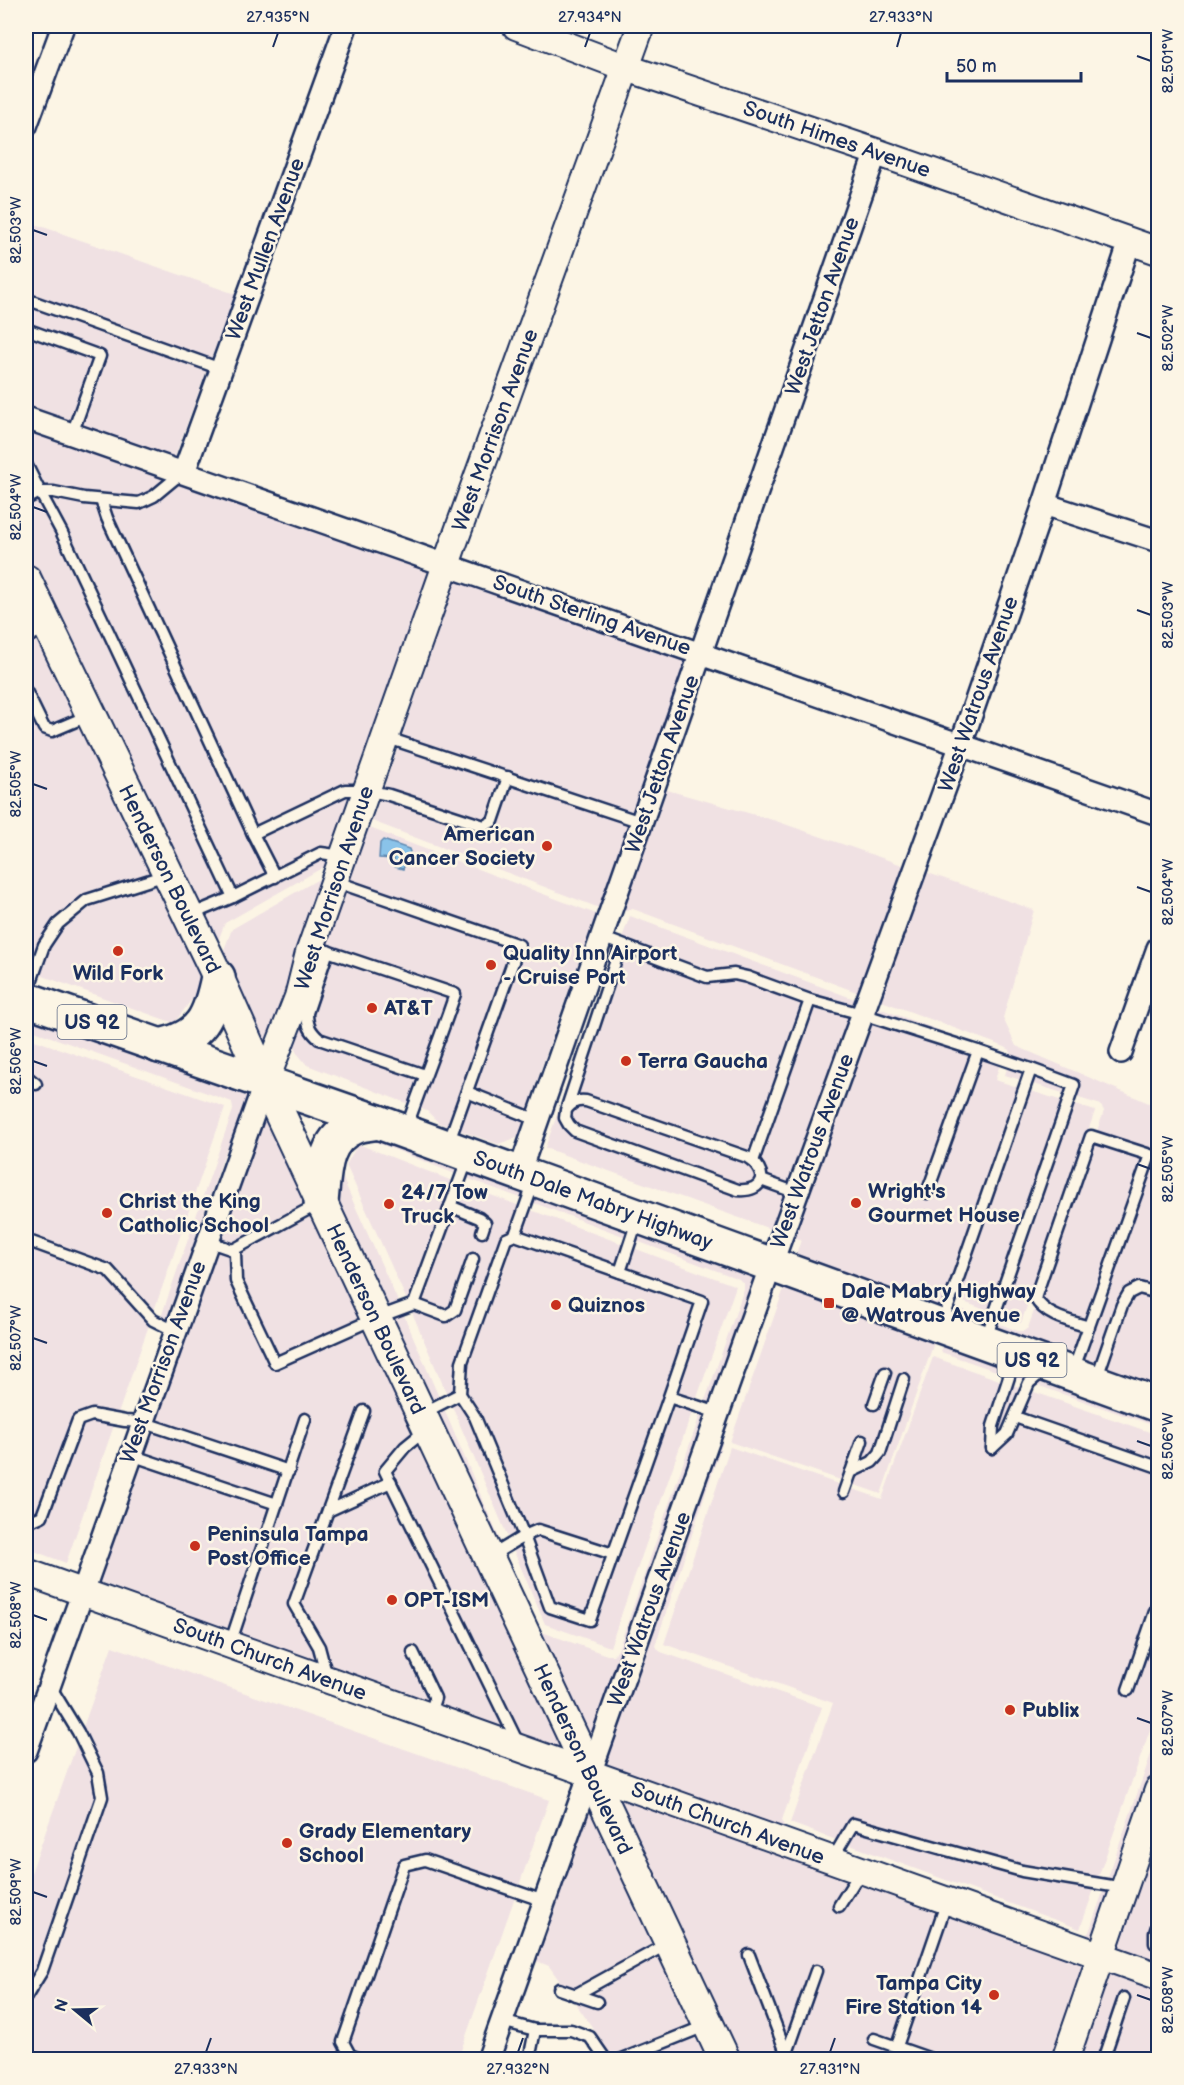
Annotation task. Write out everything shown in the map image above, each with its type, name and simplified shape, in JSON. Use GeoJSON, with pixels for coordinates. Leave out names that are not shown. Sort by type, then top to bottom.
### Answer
{"type":"FeatureCollection","features":[{"type":"Feature","properties":{"kind":"main road","name":"Henderson Boulevard"},"geometry":{"type":"LineString","coordinates":[[26,580],[37,632],[91,715],[218,977],[321,1202],[725,2060]]}},
{"type":"Feature","properties":{"kind":"main road"},"geometry":{"type":"LineString","coordinates":[[159,1046],[177,1043],[204,1022],[218,977]]}},
{"type":"Feature","properties":{"kind":"main road","name":"South Dale Mabry Highway"},"geometry":{"type":"LineString","coordinates":[[26,998],[458,1151],[1158,1405]]}},
{"type":"Feature","properties":{"kind":"main road"},"geometry":{"type":"LineString","coordinates":[[321,1202],[326,1158],[332,1145],[342,1134],[355,1126],[391,1127]]}},
{"type":"Feature","properties":{"kind":"street"},"geometry":{"type":"LineString","coordinates":[[26,126],[63,26]]}},
{"type":"Feature","properties":{"kind":"street","name":"West Mullen Avenue"},"geometry":{"type":"LineString","coordinates":[[184,472],[346,26]]}},
{"type":"Feature","properties":{"kind":"street","name":"South Himes Avenue"},"geometry":{"type":"LineString","coordinates":[[516,26],[627,68],[1158,251]]}},
{"type":"Feature","properties":{"kind":"street","name":"West Morrison Avenue"},"geometry":{"type":"LineString","coordinates":[[26,1751],[265,1082],[320,948],[334,881],[641,26]]}},
{"type":"Feature","properties":{"kind":"street","name":"West Jetton Avenue"},"geometry":{"type":"LineString","coordinates":[[527,1176],[540,1111],[876,152]]}},
{"type":"Feature","properties":{"kind":"street","name":"West Watrous Avenue"},"geometry":{"type":"LineString","coordinates":[[488,2060],[771,1265],[961,744],[1044,504],[1130,241]]}},
{"type":"Feature","properties":{"kind":"street","name":"South Sterling Avenue"},"geometry":{"type":"LineString","coordinates":[[26,418],[1158,814]]}},
{"type":"Feature","properties":{"kind":"street"},"geometry":{"type":"LineString","coordinates":[[1044,504],[1158,541]]}},
{"type":"Feature","properties":{"kind":"street"},"geometry":{"type":"LineString","coordinates":[[1120,1052],[1158,948]]}},
{"type":"Feature","properties":{"kind":"street","name":"South Church Avenue"},"geometry":{"type":"LineString","coordinates":[[26,1572],[1158,1976]]}},
{"type":"Feature","properties":{"kind":"street"},"geometry":{"type":"LineString","coordinates":[[1065,2060],[1158,1790]]}},
{"type":"Feature","properties":{"kind":"lane"},"geometry":{"type":"LineString","coordinates":[[26,298],[221,369]]}},
{"type":"Feature","properties":{"kind":"lane"},"geometry":{"type":"LineString","coordinates":[[26,328],[100,356],[72,434]]}},
{"type":"Feature","properties":{"kind":"lane"},"geometry":{"type":"LineString","coordinates":[[26,464],[61,531],[233,897]]}},
{"type":"Feature","properties":{"kind":"lane"},"geometry":{"type":"LineString","coordinates":[[26,499],[40,492],[54,492],[140,504],[184,472]]}},
{"type":"Feature","properties":{"kind":"lane"},"geometry":{"type":"LineString","coordinates":[[101,500],[107,518],[176,668],[275,877]]}},
{"type":"Feature","properties":{"kind":"lane"},"geometry":{"type":"LineString","coordinates":[[26,692],[44,728],[52,731],[91,715]]}},
{"type":"Feature","properties":{"kind":"lane"},"geometry":{"type":"LineString","coordinates":[[385,736],[641,822]]}},
{"type":"Feature","properties":{"kind":"lane"},"geometry":{"type":"LineString","coordinates":[[254,834],[345,790],[366,790],[484,826],[493,821],[508,777]]}},
{"type":"Feature","properties":{"kind":"lane"},"geometry":{"type":"LineString","coordinates":[[188,916],[233,897],[321,853],[343,856]]}},
{"type":"Feature","properties":{"kind":"lane"},"geometry":{"type":"LineString","coordinates":[[26,998],[44,945],[58,924],[87,900],[168,875]]}},
{"type":"Feature","properties":{"kind":"lane"},"geometry":{"type":"LineString","coordinates":[[334,881],[519,945],[467,1092],[450,1206],[414,1304]]}},
{"type":"Feature","properties":{"kind":"lane"},"geometry":{"type":"LineString","coordinates":[[601,937],[707,977],[734,974],[810,1000],[978,1051],[1074,1085],[995,1347],[1009,1363],[1009,1377],[993,1426],[992,1448],[1007,1434],[1029,1383],[1072,1374],[1129,1293],[1138,1288],[1154,1292]]}},
{"type":"Feature","properties":{"kind":"lane"},"geometry":{"type":"LineString","coordinates":[[566,1110],[577,1100],[586,1101],[753,1161],[757,1163],[761,1172],[761,1180],[749,1191],[738,1190],[575,1131],[569,1125],[565,1118],[566,1110],[621,945]]}},
{"type":"Feature","properties":{"kind":"lane"},"geometry":{"type":"LineString","coordinates":[[391,1127],[425,1075],[438,1046],[455,994],[320,948],[307,1013],[307,1023],[311,1032],[319,1039],[425,1075]]}},
{"type":"Feature","properties":{"kind":"lane"},"geometry":{"type":"LineString","coordinates":[[753,1161],[810,1000]]}},
{"type":"Feature","properties":{"kind":"lane"},"geometry":{"type":"LineString","coordinates":[[927,1193],[978,1051]]}},
{"type":"Feature","properties":{"kind":"lane"},"geometry":{"type":"LineString","coordinates":[[941,1327],[1031,1069]]}},
{"type":"Feature","properties":{"kind":"lane"},"geometry":{"type":"LineString","coordinates":[[26,1076],[36,1084]]}},
{"type":"Feature","properties":{"kind":"lane"},"geometry":{"type":"LineString","coordinates":[[467,1092],[540,1111],[566,1110]]}},
{"type":"Feature","properties":{"kind":"lane"},"geometry":{"type":"LineString","coordinates":[[1072,1374],[1089,1328],[1150,1155],[1091,1137],[1035,1298],[1046,1311],[1089,1328]]}},
{"type":"Feature","properties":{"kind":"lane"},"geometry":{"type":"LineString","coordinates":[[515,1235],[527,1176]]}},
{"type":"Feature","properties":{"kind":"lane"},"geometry":{"type":"LineString","coordinates":[[761,1180],[797,1193]]}},
{"type":"Feature","properties":{"kind":"lane"},"geometry":{"type":"LineString","coordinates":[[207,1241],[233,1250],[321,1202]]}},
{"type":"Feature","properties":{"kind":"lane"},"geometry":{"type":"LineString","coordinates":[[450,1206],[480,1218],[485,1223],[482,1232]]}},
{"type":"Feature","properties":{"kind":"lane"},"geometry":{"type":"LineString","coordinates":[[620,1272],[639,1217]]}},
{"type":"Feature","properties":{"kind":"lane"},"geometry":{"type":"LineString","coordinates":[[515,1235],[620,1272],[702,1301],[590,1620],[550,1607],[524,1536],[475,1417],[460,1394],[462,1362],[506,1239],[515,1235]]}},
{"type":"Feature","properties":{"kind":"lane"},"geometry":{"type":"LineString","coordinates":[[26,1240],[108,1270],[153,1320],[175,1330]]}},
{"type":"Feature","properties":{"kind":"lane"},"geometry":{"type":"LineString","coordinates":[[233,1250],[236,1281],[275,1363],[376,1318],[414,1304],[446,1316],[455,1310],[473,1259]]}},
{"type":"Feature","properties":{"kind":"lane"},"geometry":{"type":"LineString","coordinates":[[874,1404],[885,1372]]}},
{"type":"Feature","properties":{"kind":"lane"},"geometry":{"type":"LineString","coordinates":[[851,1472],[872,1462],[880,1453],[904,1379]]}},
{"type":"Feature","properties":{"kind":"lane"},"geometry":{"type":"LineString","coordinates":[[460,1394],[425,1421],[385,1471],[520,1749]]}},
{"type":"Feature","properties":{"kind":"lane"},"geometry":{"type":"LineString","coordinates":[[669,1397],[718,1413]]}},
{"type":"Feature","properties":{"kind":"lane"},"geometry":{"type":"LineString","coordinates":[[328,1680],[319,1647],[294,1604],[364,1411]]}},
{"type":"Feature","properties":{"kind":"lane"},"geometry":{"type":"LineString","coordinates":[[26,1523],[42,1516],[78,1420],[92,1415],[142,1422],[289,1471]]}},
{"type":"Feature","properties":{"kind":"lane"},"geometry":{"type":"LineString","coordinates":[[1015,1417],[1158,1467]]}},
{"type":"Feature","properties":{"kind":"lane"},"geometry":{"type":"LineString","coordinates":[[230,1645],[305,1419]]}},
{"type":"Feature","properties":{"kind":"lane"},"geometry":{"type":"LineString","coordinates":[[844,1492],[862,1441]]}},
{"type":"Feature","properties":{"kind":"lane"},"geometry":{"type":"LineString","coordinates":[[131,1455],[277,1504]]}},
{"type":"Feature","properties":{"kind":"lane"},"geometry":{"type":"LineString","coordinates":[[328,1511],[391,1482]]}},
{"type":"Feature","properties":{"kind":"lane"},"geometry":{"type":"LineString","coordinates":[[488,1558],[538,1530],[613,1554]]}},
{"type":"Feature","properties":{"kind":"lane"},"geometry":{"type":"LineString","coordinates":[[1128,1690],[1158,1603]]}},
{"type":"Feature","properties":{"kind":"lane"},"geometry":{"type":"LineString","coordinates":[[413,1652],[435,1698],[429,1716]]}},
{"type":"Feature","properties":{"kind":"lane"},"geometry":{"type":"LineString","coordinates":[[26,1997],[42,1971],[102,1797],[98,1773],[78,1732],[49,1685]]}},
{"type":"Feature","properties":{"kind":"lane"},"geometry":{"type":"LineString","coordinates":[[832,1860],[853,1824],[1022,1871],[1124,1888]]}},
{"type":"Feature","properties":{"kind":"lane"},"geometry":{"type":"LineString","coordinates":[[363,2060],[350,2055],[343,2042],[404,1865],[425,1860],[544,1901]]}},
{"type":"Feature","properties":{"kind":"lane"},"geometry":{"type":"LineString","coordinates":[[839,1906],[861,1870]]}},
{"type":"Feature","properties":{"kind":"lane"},"geometry":{"type":"LineString","coordinates":[[897,2046],[947,1901]]}},
{"type":"Feature","properties":{"kind":"lane"},"geometry":{"type":"LineString","coordinates":[[1157,1944],[1155,1933],[1158,1923]]}},
{"type":"Feature","properties":{"kind":"lane"},"geometry":{"type":"LineString","coordinates":[[575,1995],[669,1942]]}},
{"type":"Feature","properties":{"kind":"lane"},"geometry":{"type":"LineString","coordinates":[[749,1955],[785,2057]]}},
{"type":"Feature","properties":{"kind":"lane"},"geometry":{"type":"LineString","coordinates":[[785,2057],[816,1971]]}},
{"type":"Feature","properties":{"kind":"lane"},"geometry":{"type":"LineString","coordinates":[[559,1989],[597,2002]]}},
{"type":"Feature","properties":{"kind":"lane"},"geometry":{"type":"LineString","coordinates":[[1103,2060],[1124,1998]]}},
{"type":"Feature","properties":{"kind":"lane"},"geometry":{"type":"LineString","coordinates":[[502,2020],[535,2030],[571,2030],[590,2037],[606,2060]]}},
{"type":"Feature","properties":{"kind":"lane"},"geometry":{"type":"LineString","coordinates":[[620,2060],[708,2025]]}},
{"type":"Feature","properties":{"kind":"lane"},"geometry":{"type":"LineString","coordinates":[[529,2060],[535,2030]]}},
{"type":"Feature","properties":{"kind":"lane"},"geometry":{"type":"LineString","coordinates":[[874,2039],[934,2060]]}},
{"type":"Feature","properties":{"kind":"shaded area"},"geometry":{"type":"Polygon","coordinates":[[[26,221],[235,294],[174,459],[26,408],[26,221]]]}},
{"type":"Feature","properties":{"kind":"shaded area"},"geometry":{"type":"Polygon","coordinates":[[[26,429],[431,571],[329,864],[225,923],[199,990],[174,1023],[26,970],[26,429]]]}},
{"type":"Feature","properties":{"kind":"shaded area"},"geometry":{"type":"Polygon","coordinates":[[[457,578],[691,660],[602,909],[372,821],[457,578]]]}},
{"type":"Feature","properties":{"kind":"shaded area"},"geometry":{"type":"Polygon","coordinates":[[[667,790],[776,821],[905,866],[859,993],[633,909],[623,911],[667,790]]]}},
{"type":"Feature","properties":{"kind":"shaded area","name":"Quality Inn Airport - Cruise Port"},"geometry":{"type":"Polygon","coordinates":[[[367,827],[596,914],[519,1137],[498,1144],[439,1123],[427,1111],[307,1065],[296,1052],[293,1033],[367,827]]]}},
{"type":"Feature","properties":{"kind":"shaded area"},"geometry":{"type":"Polygon","coordinates":[[[331,872],[268,1058],[220,960],[232,929],[331,872]]]}},
{"type":"Feature","properties":{"kind":"shaded area"},"geometry":{"type":"Polygon","coordinates":[[[925,872],[1034,910],[1003,1018],[1016,1046],[1158,1107],[1158,1395],[951,1321],[956,1307],[1018,1331],[1028,1328],[1104,1111],[1098,1104],[1005,1075],[1011,1055],[1010,1050],[1005,1047],[879,1000],[925,872]]]}},
{"type":"Feature","properties":{"kind":"shaded area"},"geometry":{"type":"Polygon","coordinates":[[[630,916],[1003,1054],[995,1080],[1095,1111],[1021,1323],[950,1297],[881,1494],[730,1442],[801,1240],[545,1148],[630,916]]]}},
{"type":"Feature","properties":{"kind":"shaded area"},"geometry":{"type":"Polygon","coordinates":[[[26,1009],[256,1090],[224,1155],[168,1319],[161,1317],[233,1110],[232,1102],[26,1028],[26,1009]]]}},
{"type":"Feature","properties":{"kind":"shaded area","name":"Christ the King Catholic School"},"geometry":{"type":"Polygon","coordinates":[[[26,1037],[225,1107],[66,1563],[26,1548],[26,1037]]]}},
{"type":"Feature","properties":{"kind":"shaded area"},"geometry":{"type":"Polygon","coordinates":[[[270,1108],[571,1762],[100,1582],[247,1155],[270,1108]]]}},
{"type":"Feature","properties":{"kind":"shaded area"},"geometry":{"type":"Polygon","coordinates":[[[377,1133],[758,1270],[587,1752],[334,1201],[338,1168],[397,1299],[537,1627],[542,1632],[607,1655],[613,1655],[618,1650],[744,1284],[739,1279],[453,1173],[363,1137],[377,1133]]]}},
{"type":"Feature","properties":{"kind":"shaded area"},"geometry":{"type":"Polygon","coordinates":[[[358,1144],[736,1286],[610,1647],[545,1624],[405,1296],[346,1165],[358,1144]]]}},
{"type":"Feature","properties":{"kind":"shaded area"},"geometry":{"type":"Polygon","coordinates":[[[778,1277],[722,1439],[655,1646],[661,1652],[822,1707],[782,1820],[785,1829],[1080,1937],[1089,1932],[1158,1734],[1158,1759],[1093,1943],[601,1773],[778,1277]]]}},
{"type":"Feature","properties":{"kind":"shaded area"},"geometry":{"type":"Polygon","coordinates":[[[945,1338],[1158,1414],[1158,1427],[941,1352],[945,1338]]]}},
{"type":"Feature","properties":{"kind":"shaded area"},"geometry":{"type":"Polygon","coordinates":[[[933,1357],[1158,1435],[1158,1707],[1080,1929],[790,1823],[833,1703],[664,1644],[730,1447],[882,1499],[933,1357]]]}},
{"type":"Feature","properties":{"kind":"shaded area","name":"Grady Elementary School"},"geometry":{"type":"Polygon","coordinates":[[[112,1646],[549,1800],[458,2059],[26,2059],[26,1887],[112,1646]]]}},
{"type":"Feature","properties":{"kind":"shaded area"},"geometry":{"type":"Polygon","coordinates":[[[607,1794],[858,1879],[1087,1961],[1054,2059],[736,2059],[607,1794]]]}},
{"type":"Feature","properties":{"kind":"shaded area"},"geometry":{"type":"Polygon","coordinates":[[[590,1804],[714,2059],[596,2059],[602,2041],[549,1966],[534,1960],[590,1804]]]}},
{"type":"Feature","properties":{"kind":"shaded area"},"geometry":{"type":"Polygon","coordinates":[[[1158,1821],[1158,1967],[1113,1950],[1158,1821]]]}},
{"type":"Feature","properties":{"kind":"shaded area"},"geometry":{"type":"Polygon","coordinates":[[[1107,1967],[1158,1986],[1158,2059],[1076,2060],[1107,1967]]]}},
{"type":"Feature","properties":{"kind":"water"},"geometry":{"type":"Polygon","coordinates":[[[383,840],[409,849],[410,852],[403,869],[395,867],[394,859],[379,858],[380,843],[383,840]]]}},
{"type":"Feature","properties":{"kind":"place","name":"American Cancer Society"},"geometry":{"type":"Point","coordinates":[547,846]}},
{"type":"Feature","properties":{"kind":"place","name":"Wild Fork"},"geometry":{"type":"Point","coordinates":[118,951]}},
{"type":"Feature","properties":{"kind":"place","name":"Quality Inn Airport - Cruise Port"},"geometry":{"type":"Point","coordinates":[491,965]}},
{"type":"Feature","properties":{"kind":"place","name":"AT&T"},"geometry":{"type":"Point","coordinates":[372,1008]}},
{"type":"Feature","properties":{"kind":"place","name":"Terra Gaucha"},"geometry":{"type":"Point","coordinates":[626,1061]}},
{"type":"Feature","properties":{"kind":"place","name":"Wright's Gourmet House"},"geometry":{"type":"Point","coordinates":[856,1203]}},
{"type":"Feature","properties":{"kind":"place","name":"24/7 Tow Truck"},"geometry":{"type":"Point","coordinates":[389,1204]}},
{"type":"Feature","properties":{"kind":"place","name":"Christ the King Catholic School"},"geometry":{"type":"Point","coordinates":[107,1213]}},
{"type":"Feature","properties":{"kind":"place","name":"Dale Mabry Highway @ Watrous Avenue"},"geometry":{"type":"Point","coordinates":[829,1303]}},
{"type":"Feature","properties":{"kind":"place","name":"Quiznos"},"geometry":{"type":"Point","coordinates":[556,1305]}},
{"type":"Feature","properties":{"kind":"place","name":"Peninsula Tampa Post Office"},"geometry":{"type":"Point","coordinates":[195,1546]}},
{"type":"Feature","properties":{"kind":"place","name":"OPT-ISM"},"geometry":{"type":"Point","coordinates":[392,1600]}},
{"type":"Feature","properties":{"kind":"place","name":"Publix"},"geometry":{"type":"Point","coordinates":[1010,1710]}},
{"type":"Feature","properties":{"kind":"place","name":"Grady Elementary School"},"geometry":{"type":"Point","coordinates":[287,1843]}},
{"type":"Feature","properties":{"kind":"place","name":"Tampa City Fire Station 14"},"geometry":{"type":"Point","coordinates":[994,1995]}}]}
